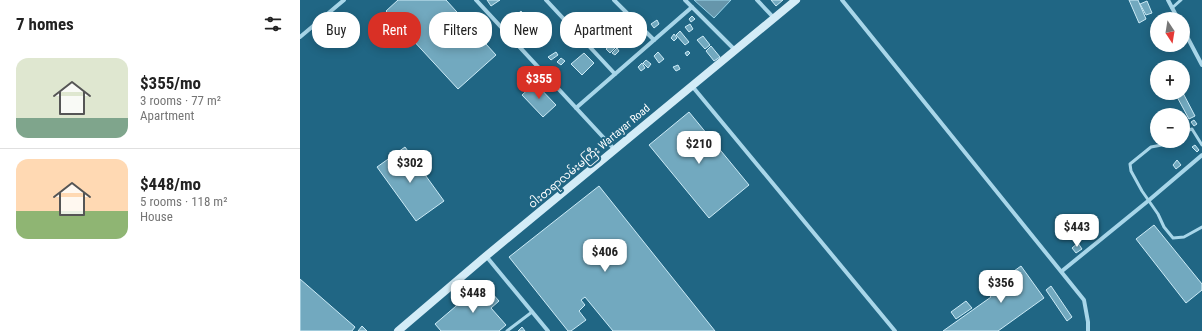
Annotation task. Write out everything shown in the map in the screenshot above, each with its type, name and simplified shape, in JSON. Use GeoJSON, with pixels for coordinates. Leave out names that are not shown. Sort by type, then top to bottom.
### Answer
{"type":"FeatureCollection","features":[{"type":"Feature","properties":{"kind":"street"},"geometry":{"type":"LineString","coordinates":[[300,37],[344,0]]}},
{"type":"Feature","properties":{"kind":"street"},"geometry":{"type":"LineString","coordinates":[[476,0],[615,150]]}},
{"type":"Feature","properties":{"kind":"street"},"geometry":{"type":"LineString","coordinates":[[546,0],[615,74]]}},
{"type":"Feature","properties":{"kind":"street"},"geometry":{"type":"LineString","coordinates":[[614,0],[654,40]]}},
{"type":"Feature","properties":{"kind":"street"},"geometry":{"type":"LineString","coordinates":[[685,0],[735,50]]}},
{"type":"Feature","properties":{"kind":"street"},"geometry":{"type":"LineString","coordinates":[[757,0],[774,18]]}},
{"type":"Feature","properties":{"kind":"street","name":"ဝါးတရာလမ်းမကြီး Wartayar Road"},"geometry":{"type":"LineString","coordinates":[[398,331],[486,256],[796,0]]}},
{"type":"Feature","properties":{"kind":"street"},"geometry":{"type":"LineString","coordinates":[[842,0],[1084,300],[1088,331]]}},
{"type":"Feature","properties":{"kind":"street"},"geometry":{"type":"LineString","coordinates":[[1168,0],[1174,12]]}},
{"type":"Feature","properties":{"kind":"street"},"geometry":{"type":"LineString","coordinates":[[576,108],[692,7]]}},
{"type":"Feature","properties":{"kind":"street"},"geometry":{"type":"LineString","coordinates":[[1190,42],[1202,65]]}},
{"type":"Feature","properties":{"kind":"street"},"geometry":{"type":"LineString","coordinates":[[692,86],[895,331]]}},
{"type":"Feature","properties":{"kind":"street"},"geometry":{"type":"LineString","coordinates":[[1062,271],[1202,155]]}},
{"type":"Feature","properties":{"kind":"street"},"geometry":{"type":"LineString","coordinates":[[486,256],[548,331]]}},
{"type":"Feature","properties":{"kind":"lane"},"geometry":{"type":"LineString","coordinates":[[1172,8],[1181,0]]}},
{"type":"Feature","properties":{"kind":"lane"},"geometry":{"type":"LineString","coordinates":[[1190,130],[1192,129],[1202,145]]}},
{"type":"Feature","properties":{"kind":"lane"},"geometry":{"type":"LineString","coordinates":[[1150,148],[1130,164],[1131,171],[1148,201],[1158,214],[1164,227],[1173,238],[1184,237],[1202,227]]}},
{"type":"Feature","properties":{"kind":"lane"},"geometry":{"type":"LineString","coordinates":[[507,331],[532,312]]}},
{"type":"Feature","properties":{"kind":"water"},"geometry":{"type":"Polygon","coordinates":[[[694,0],[731,0],[714,18],[694,0]]]}},
{"type":"Feature","properties":{"kind":"building"},"geometry":{"type":"Polygon","coordinates":[[[398,0],[446,0],[457,12],[429,12],[429,48],[490,48],[496,55],[458,89],[420,48],[421,12],[386,11],[398,0]]]}},
{"type":"Feature","properties":{"kind":"building"},"geometry":{"type":"Polygon","coordinates":[[[487,0],[500,0],[491,6],[487,0]]]}},
{"type":"Feature","properties":{"kind":"building"},"geometry":{"type":"Polygon","coordinates":[[[771,0],[783,0],[776,6],[771,0]]]}},
{"type":"Feature","properties":{"kind":"building"},"geometry":{"type":"Polygon","coordinates":[[[1129,0],[1138,0],[1146,19],[1139,23],[1129,0]]]}},
{"type":"Feature","properties":{"kind":"building"},"geometry":{"type":"Polygon","coordinates":[[[1147,1],[1152,12],[1146,15],[1140,4],[1147,1]]]}},
{"type":"Feature","properties":{"kind":"building"},"geometry":{"type":"Polygon","coordinates":[[[692,16],[695,19],[691,22],[689,19],[692,16]]]}},
{"type":"Feature","properties":{"kind":"building"},"geometry":{"type":"Polygon","coordinates":[[[657,20],[659,24],[654,28],[651,24],[657,20]]]}},
{"type":"Feature","properties":{"kind":"building"},"geometry":{"type":"Polygon","coordinates":[[[690,24],[693,29],[689,32],[685,27],[690,24]]]}},
{"type":"Feature","properties":{"kind":"building"},"geometry":{"type":"Polygon","coordinates":[[[680,31],[689,42],[685,45],[676,35],[680,31]]]}},
{"type":"Feature","properties":{"kind":"building"},"geometry":{"type":"Polygon","coordinates":[[[674,34],[677,38],[674,41],[671,38],[674,34]]]}},
{"type":"Feature","properties":{"kind":"building"},"geometry":{"type":"Polygon","coordinates":[[[703,36],[710,45],[705,49],[697,40],[703,36]]]}},
{"type":"Feature","properties":{"kind":"building"},"geometry":{"type":"Polygon","coordinates":[[[711,46],[720,57],[714,61],[706,51],[711,46]]]}},
{"type":"Feature","properties":{"kind":"building"},"geometry":{"type":"Polygon","coordinates":[[[607,48],[615,48],[610,53],[606,49],[607,48]]]}},
{"type":"Feature","properties":{"kind":"building"},"geometry":{"type":"Polygon","coordinates":[[[617,48],[619,51],[615,55],[612,53],[617,48]]]}},
{"type":"Feature","properties":{"kind":"building"},"geometry":{"type":"Polygon","coordinates":[[[688,51],[690,53],[687,56],[685,53],[688,51]]]}},
{"type":"Feature","properties":{"kind":"building"},"geometry":{"type":"Polygon","coordinates":[[[556,52],[558,55],[551,60],[548,57],[556,52]]]}},
{"type":"Feature","properties":{"kind":"building"},"geometry":{"type":"Polygon","coordinates":[[[658,52],[664,59],[659,63],[654,56],[658,52]]]}},
{"type":"Feature","properties":{"kind":"building"},"geometry":{"type":"Polygon","coordinates":[[[584,53],[594,63],[582,75],[571,64],[584,53]]]}},
{"type":"Feature","properties":{"kind":"building"},"geometry":{"type":"Polygon","coordinates":[[[561,58],[565,61],[561,65],[557,62],[561,58]]]}},
{"type":"Feature","properties":{"kind":"building"},"geometry":{"type":"Polygon","coordinates":[[[646,60],[651,64],[648,68],[643,63],[646,60]]]}},
{"type":"Feature","properties":{"kind":"building"},"geometry":{"type":"Polygon","coordinates":[[[642,63],[645,68],[641,71],[638,67],[642,63]]]}},
{"type":"Feature","properties":{"kind":"building"},"geometry":{"type":"Polygon","coordinates":[[[678,65],[680,69],[676,71],[673,67],[678,65]]]}},
{"type":"Feature","properties":{"kind":"building"},"geometry":{"type":"Polygon","coordinates":[[[535,83],[556,105],[543,117],[522,95],[535,83]]]}},
{"type":"Feature","properties":{"kind":"building"},"geometry":{"type":"Polygon","coordinates":[[[1179,100],[1187,100],[1195,116],[1190,118],[1190,108],[1183,108],[1179,100]]]}},
{"type":"Feature","properties":{"kind":"building"},"geometry":{"type":"Polygon","coordinates":[[[689,112],[749,185],[709,218],[649,145],[689,112]]]}},
{"type":"Feature","properties":{"kind":"building"},"geometry":{"type":"Polygon","coordinates":[[[1194,120],[1197,124],[1194,126],[1191,122],[1194,120]]]}},
{"type":"Feature","properties":{"kind":"building"},"geometry":{"type":"Polygon","coordinates":[[[1195,145],[1199,150],[1197,152],[1192,147],[1195,145]]]}},
{"type":"Feature","properties":{"kind":"building"},"geometry":{"type":"Polygon","coordinates":[[[405,147],[444,201],[416,221],[377,167],[405,147]]]}},
{"type":"Feature","properties":{"kind":"building"},"geometry":{"type":"Polygon","coordinates":[[[1177,160],[1181,165],[1176,169],[1173,165],[1177,160]]]}},
{"type":"Feature","properties":{"kind":"building"},"geometry":{"type":"Polygon","coordinates":[[[599,186],[715,331],[613,331],[585,297],[581,300],[585,305],[579,311],[586,320],[571,331],[568,331],[509,257],[599,186]]]}},
{"type":"Feature","properties":{"kind":"building"},"geometry":{"type":"Polygon","coordinates":[[[1154,225],[1202,284],[1202,290],[1186,303],[1136,239],[1154,225]]]}},
{"type":"Feature","properties":{"kind":"building"},"geometry":{"type":"Polygon","coordinates":[[[1078,243],[1082,249],[1076,253],[1072,248],[1078,243]]]}},
{"type":"Feature","properties":{"kind":"building"},"geometry":{"type":"Polygon","coordinates":[[[1021,266],[1044,298],[998,331],[943,331],[991,297],[986,291],[1021,266]]]}},
{"type":"Feature","properties":{"kind":"building"},"geometry":{"type":"Polygon","coordinates":[[[300,279],[355,327],[352,331],[300,331],[300,279]]]}},
{"type":"Feature","properties":{"kind":"building"},"geometry":{"type":"Polygon","coordinates":[[[483,283],[499,301],[491,308],[506,325],[499,331],[441,331],[435,324],[483,283]]]}},
{"type":"Feature","properties":{"kind":"building"},"geometry":{"type":"Polygon","coordinates":[[[1051,286],[1072,317],[1067,321],[1046,290],[1051,286]]]}},
{"type":"Feature","properties":{"kind":"building"},"geometry":{"type":"Polygon","coordinates":[[[966,301],[972,308],[956,319],[951,312],[966,301]]]}},
{"type":"Feature","properties":{"kind":"building"},"geometry":{"type":"Polygon","coordinates":[[[362,326],[367,331],[358,331],[362,326]]]}},
{"type":"Feature","properties":{"kind":"building"},"geometry":{"type":"Polygon","coordinates":[[[522,327],[525,331],[518,331],[522,327]]]}}]}
